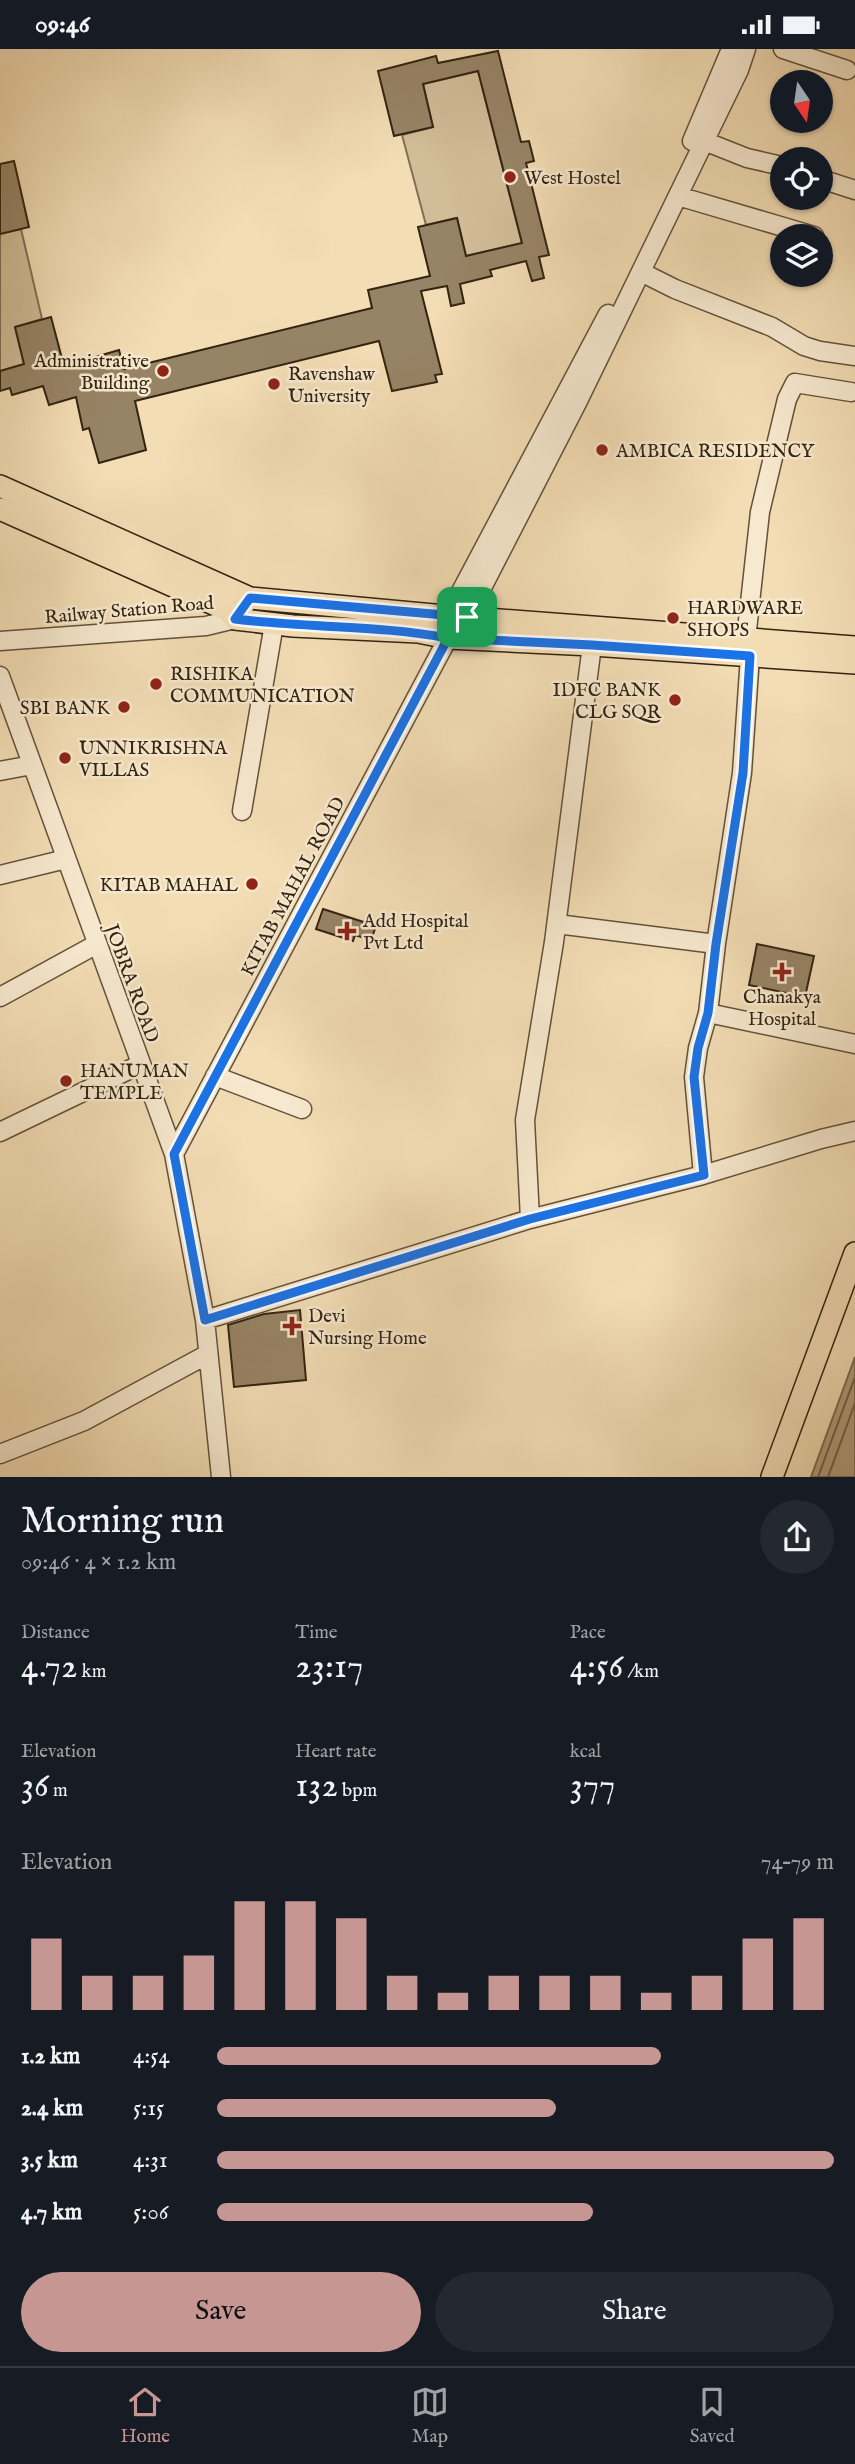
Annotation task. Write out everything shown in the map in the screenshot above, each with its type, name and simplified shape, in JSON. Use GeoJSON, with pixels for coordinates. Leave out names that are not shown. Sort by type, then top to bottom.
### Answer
{"type":"FeatureCollection","features":[{"type":"Feature","properties":{"kind":"main road"},"geometry":{"type":"LineString","coordinates":[[0,486],[250,598],[748,647],[855,663]]}},
{"type":"Feature","properties":{"kind":"main road"},"geometry":{"type":"LineString","coordinates":[[0,509],[227,610],[235,619],[274,624],[418,632],[448,638],[592,645],[855,647]]}},
{"type":"Feature","properties":{"kind":"main road"},"geometry":{"type":"LineString","coordinates":[[772,1477],[855,1253]]}},
{"type":"Feature","properties":{"kind":"street"},"geometry":{"type":"LineString","coordinates":[[458,617],[683,163],[731,49]]}},
{"type":"Feature","properties":{"kind":"street"},"geometry":{"type":"LineString","coordinates":[[458,617],[641,272],[739,69],[746,49]]}},
{"type":"Feature","properties":{"kind":"street"},"geometry":{"type":"LineString","coordinates":[[783,49],[847,69]]}},
{"type":"Feature","properties":{"kind":"street"},"geometry":{"type":"LineString","coordinates":[[704,141],[770,163]]}},
{"type":"Feature","properties":{"kind":"street"},"geometry":{"type":"LineString","coordinates":[[833,183],[855,190]]}},
{"type":"Feature","properties":{"kind":"street"},"geometry":{"type":"LineString","coordinates":[[678,196],[773,224]]}},
{"type":"Feature","properties":{"kind":"street"},"geometry":{"type":"LineString","coordinates":[[641,272],[675,289],[772,327],[804,345],[820,351],[855,356]]}},
{"type":"Feature","properties":{"kind":"street"},"geometry":{"type":"LineString","coordinates":[[704,1175],[694,1077],[698,1048],[708,1013],[743,773],[748,647],[760,512],[787,399],[795,383],[851,392]]}},
{"type":"Feature","properties":{"kind":"street","name":"Railway Station Road"},"geometry":{"type":"LineString","coordinates":[[0,641],[206,626],[235,619],[250,598]]}},
{"type":"Feature","properties":{"kind":"street","name":"KITAB MAHAL ROAD"},"geometry":{"type":"LineString","coordinates":[[174,1154],[458,617]]}},
{"type":"Feature","properties":{"kind":"street"},"geometry":{"type":"LineString","coordinates":[[243,811],[274,624]]}},
{"type":"Feature","properties":{"kind":"street"},"geometry":{"type":"LineString","coordinates":[[530,1219],[525,1120],[557,924],[592,645]]}},
{"type":"Feature","properties":{"kind":"street","name":"JOBRA ROAD"},"geometry":{"type":"LineString","coordinates":[[0,676],[174,1154],[205,1320],[221,1477]]}},
{"type":"Feature","properties":{"kind":"street"},"geometry":{"type":"LineString","coordinates":[[0,771],[32,765]]}},
{"type":"Feature","properties":{"kind":"street"},"geometry":{"type":"LineString","coordinates":[[0,875],[66,859]]}},
{"type":"Feature","properties":{"kind":"street"},"geometry":{"type":"LineString","coordinates":[[557,924],[716,944]]}},
{"type":"Feature","properties":{"kind":"street"},"geometry":{"type":"LineString","coordinates":[[0,997],[97,944]]}},
{"type":"Feature","properties":{"kind":"street"},"geometry":{"type":"LineString","coordinates":[[708,1013],[855,1044]]}},
{"type":"Feature","properties":{"kind":"street"},"geometry":{"type":"LineString","coordinates":[[0,1132],[141,1064]]}},
{"type":"Feature","properties":{"kind":"street"},"geometry":{"type":"LineString","coordinates":[[215,1076],[302,1109]]}},
{"type":"Feature","properties":{"kind":"street"},"geometry":{"type":"LineString","coordinates":[[205,1320],[530,1219],[704,1175],[855,1131]]}},
{"type":"Feature","properties":{"kind":"street"},"geometry":{"type":"LineString","coordinates":[[0,1454],[84,1421],[208,1354]]}},
{"type":"Feature","properties":{"kind":"shaded area"},"geometry":{"type":"Polygon","coordinates":[[[478,71],[522,243],[466,256],[457,218],[426,225],[402,135],[433,127],[423,84],[478,71]]]}},
{"type":"Feature","properties":{"kind":"shaded area"},"geometry":{"type":"Polygon","coordinates":[[[21,229],[42,319],[15,327],[24,364],[0,371],[0,234],[21,229]]]}},
{"type":"Feature","properties":{"kind":"water"},"geometry":{"type":"Polygon","coordinates":[[[855,1357],[855,1477],[811,1477],[855,1357]]]}},
{"type":"Feature","properties":{"kind":"building"},"geometry":{"type":"Polygon","coordinates":[[[498,51],[521,142],[529,141],[534,161],[526,163],[549,255],[539,257],[544,278],[532,281],[526,261],[490,270],[492,276],[460,284],[464,303],[451,306],[447,286],[421,291],[442,374],[435,375],[437,382],[392,391],[379,341],[135,401],[146,450],[99,463],[89,428],[83,430],[76,397],[49,405],[43,386],[12,395],[10,388],[0,391],[0,371],[24,364],[15,327],[51,317],[64,366],[119,350],[124,369],[372,308],[368,290],[430,276],[418,227],[457,218],[466,256],[522,243],[478,71],[423,84],[433,127],[394,136],[378,71],[436,56],[438,63],[498,51]]]}},
{"type":"Feature","properties":{"kind":"building"},"geometry":{"type":"Polygon","coordinates":[[[14,161],[29,227],[0,234],[0,164],[14,161]]]}},
{"type":"Feature","properties":{"kind":"building"},"geometry":{"type":"Polygon","coordinates":[[[323,909],[376,926],[371,940],[355,935],[353,941],[316,929],[323,909]]]}},
{"type":"Feature","properties":{"kind":"building"},"geometry":{"type":"Polygon","coordinates":[[[757,944],[814,956],[805,997],[749,985],[757,944]]]}},
{"type":"Feature","properties":{"kind":"building"},"geometry":{"type":"Polygon","coordinates":[[[300,1310],[306,1380],[234,1387],[228,1325],[264,1314],[300,1310]]]}},
{"type":"Feature","properties":{"kind":"place","name":"West Hostel"},"geometry":{"type":"Point","coordinates":[510,177]}},
{"type":"Feature","properties":{"kind":"place","name":"Administrative Building"},"geometry":{"type":"Point","coordinates":[163,371]}},
{"type":"Feature","properties":{"kind":"place","name":"Ravenshaw University"},"geometry":{"type":"Point","coordinates":[274,384]}},
{"type":"Feature","properties":{"kind":"place","name":"AMBICA RESIDENCY"},"geometry":{"type":"Point","coordinates":[602,450]}},
{"type":"Feature","properties":{"kind":"place","name":"HARDWARE SHOPS"},"geometry":{"type":"Point","coordinates":[673,618]}},
{"type":"Feature","properties":{"kind":"place","name":"RISHIKA COMMUNICATION"},"geometry":{"type":"Point","coordinates":[156,684]}},
{"type":"Feature","properties":{"kind":"place","name":"IDFC BANK CLG SQR"},"geometry":{"type":"Point","coordinates":[675,700]}},
{"type":"Feature","properties":{"kind":"place","name":"SBI BANK"},"geometry":{"type":"Point","coordinates":[124,707]}},
{"type":"Feature","properties":{"kind":"place","name":"UNNIKRISHNA VILLAS"},"geometry":{"type":"Point","coordinates":[65,758]}},
{"type":"Feature","properties":{"kind":"place","name":"KITAB MAHAL"},"geometry":{"type":"Point","coordinates":[252,884]}},
{"type":"Feature","properties":{"kind":"place","name":"Add Hospital Pvt Ltd"},"geometry":{"type":"Point","coordinates":[347,931]}},
{"type":"Feature","properties":{"kind":"place","name":"Chanakya Hospital"},"geometry":{"type":"Point","coordinates":[782,972]}},
{"type":"Feature","properties":{"kind":"place","name":"HANUMAN TEMPLE"},"geometry":{"type":"Point","coordinates":[66,1081]}},
{"type":"Feature","properties":{"kind":"place","name":"Devi Nursing Home"},"geometry":{"type":"Point","coordinates":[292,1326]}},
{"type":"Feature","properties":{"kind":"route"},"geometry":{"type":"LineString","coordinates":[[467,617],[250,598],[235,619],[293,626],[418,632],[448,638],[174,1154],[205,1320],[530,1219],[704,1175],[694,1077],[698,1048],[708,1013],[743,773],[750,656],[448,638],[467,617]]}}]}
